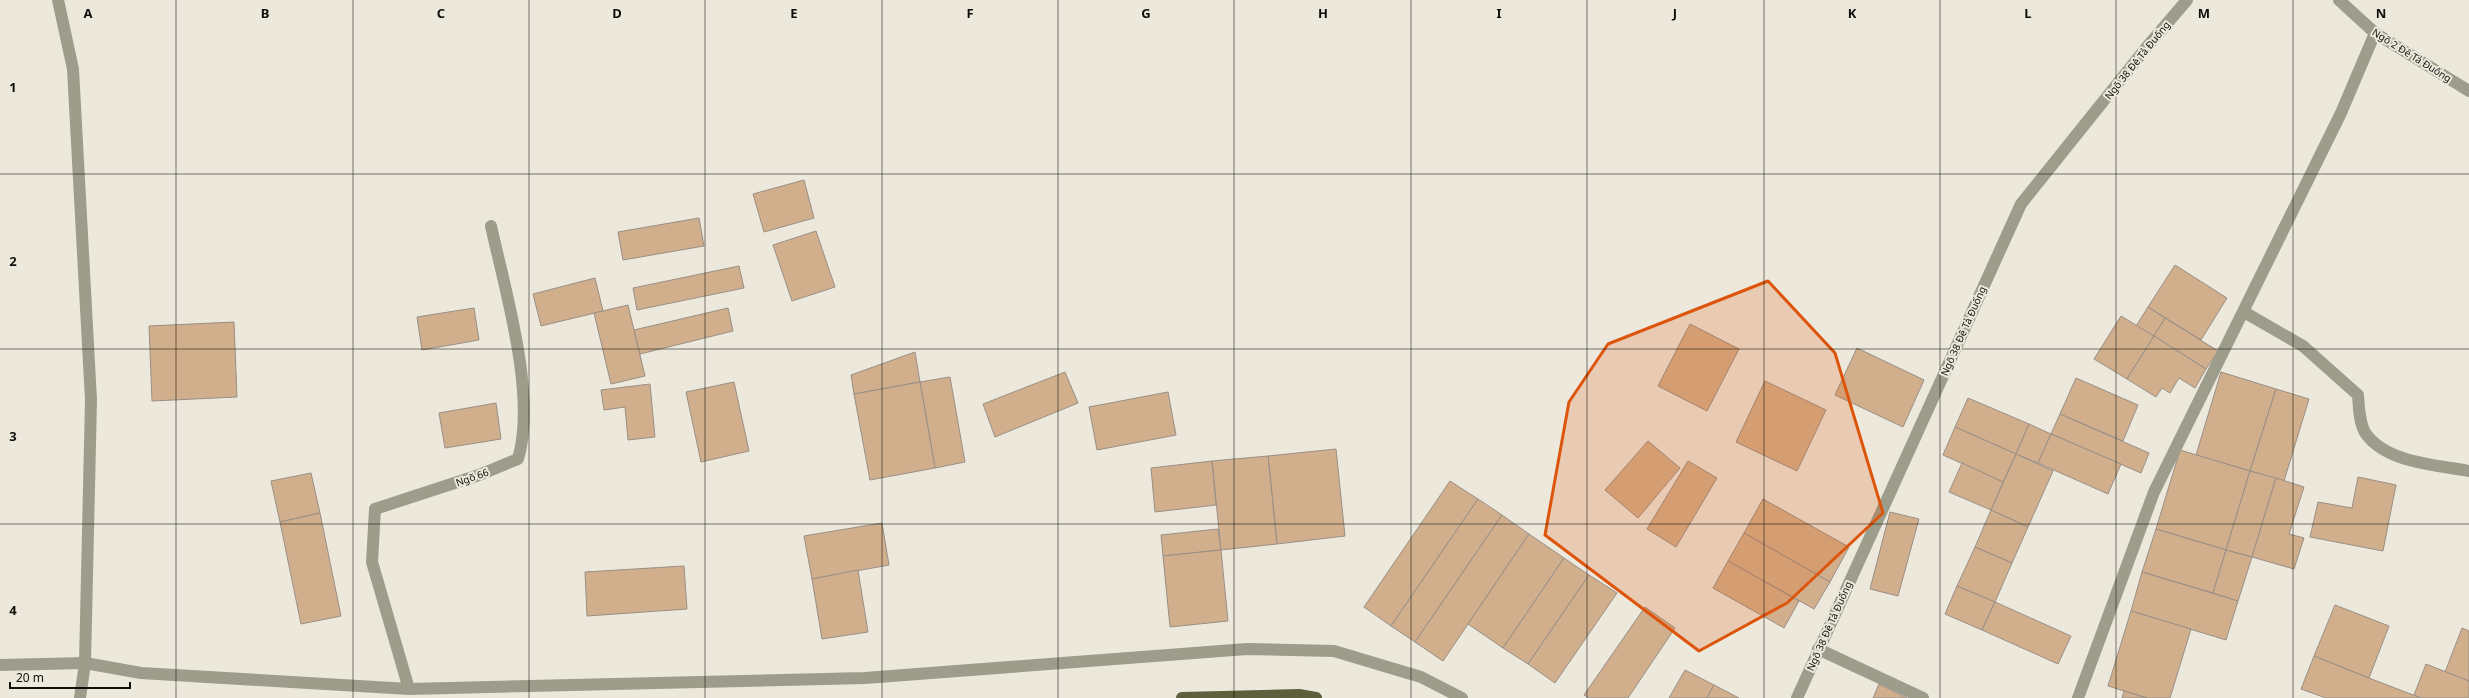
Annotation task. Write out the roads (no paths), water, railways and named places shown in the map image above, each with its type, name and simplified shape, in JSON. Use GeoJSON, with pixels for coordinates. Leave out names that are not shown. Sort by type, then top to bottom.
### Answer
{"type":"FeatureCollection","features":[{"type":"Feature","properties":{"kind":"main road"},"geometry":{"type":"LineString","coordinates":[[1182,698],[1299,695],[1316,698]]}},
{"type":"Feature","properties":{"kind":"street"},"geometry":{"type":"LineString","coordinates":[[58,0],[74,69],[91,400],[85,663],[80,698]]}},
{"type":"Feature","properties":{"kind":"street","name":"Ngõ 38 Đê Tả Đuống"},"geometry":{"type":"LineString","coordinates":[[1797,698],[2021,204],[2146,48],[2187,0]]}},
{"type":"Feature","properties":{"kind":"street","name":"Ngõ 2 Đê Tả Đuống"},"geometry":{"type":"LineString","coordinates":[[2339,0],[2375,33],[2469,91]]}},
{"type":"Feature","properties":{"kind":"street"},"geometry":{"type":"LineString","coordinates":[[2078,698],[2154,492],[2341,113],[2375,33]]}},
{"type":"Feature","properties":{"kind":"street","name":"Ngõ 66"},"geometry":{"type":"LineString","coordinates":[[408,689],[372,562],[375,509],[479,475],[518,459],[523,442],[522,367],[491,226]]}},
{"type":"Feature","properties":{"kind":"street"},"geometry":{"type":"LineString","coordinates":[[2244,312],[2303,346],[2358,395],[2359,414],[2366,434],[2383,449],[2409,460],[2469,471]]}},
{"type":"Feature","properties":{"kind":"street"},"geometry":{"type":"LineString","coordinates":[[0,665],[85,663],[141,673],[408,689],[865,678],[1239,649],[1282,648],[1334,651],[1421,677],[1462,698]]}},
{"type":"Feature","properties":{"kind":"street"},"geometry":{"type":"LineString","coordinates":[[1818,649],[1923,698]]}}]}
